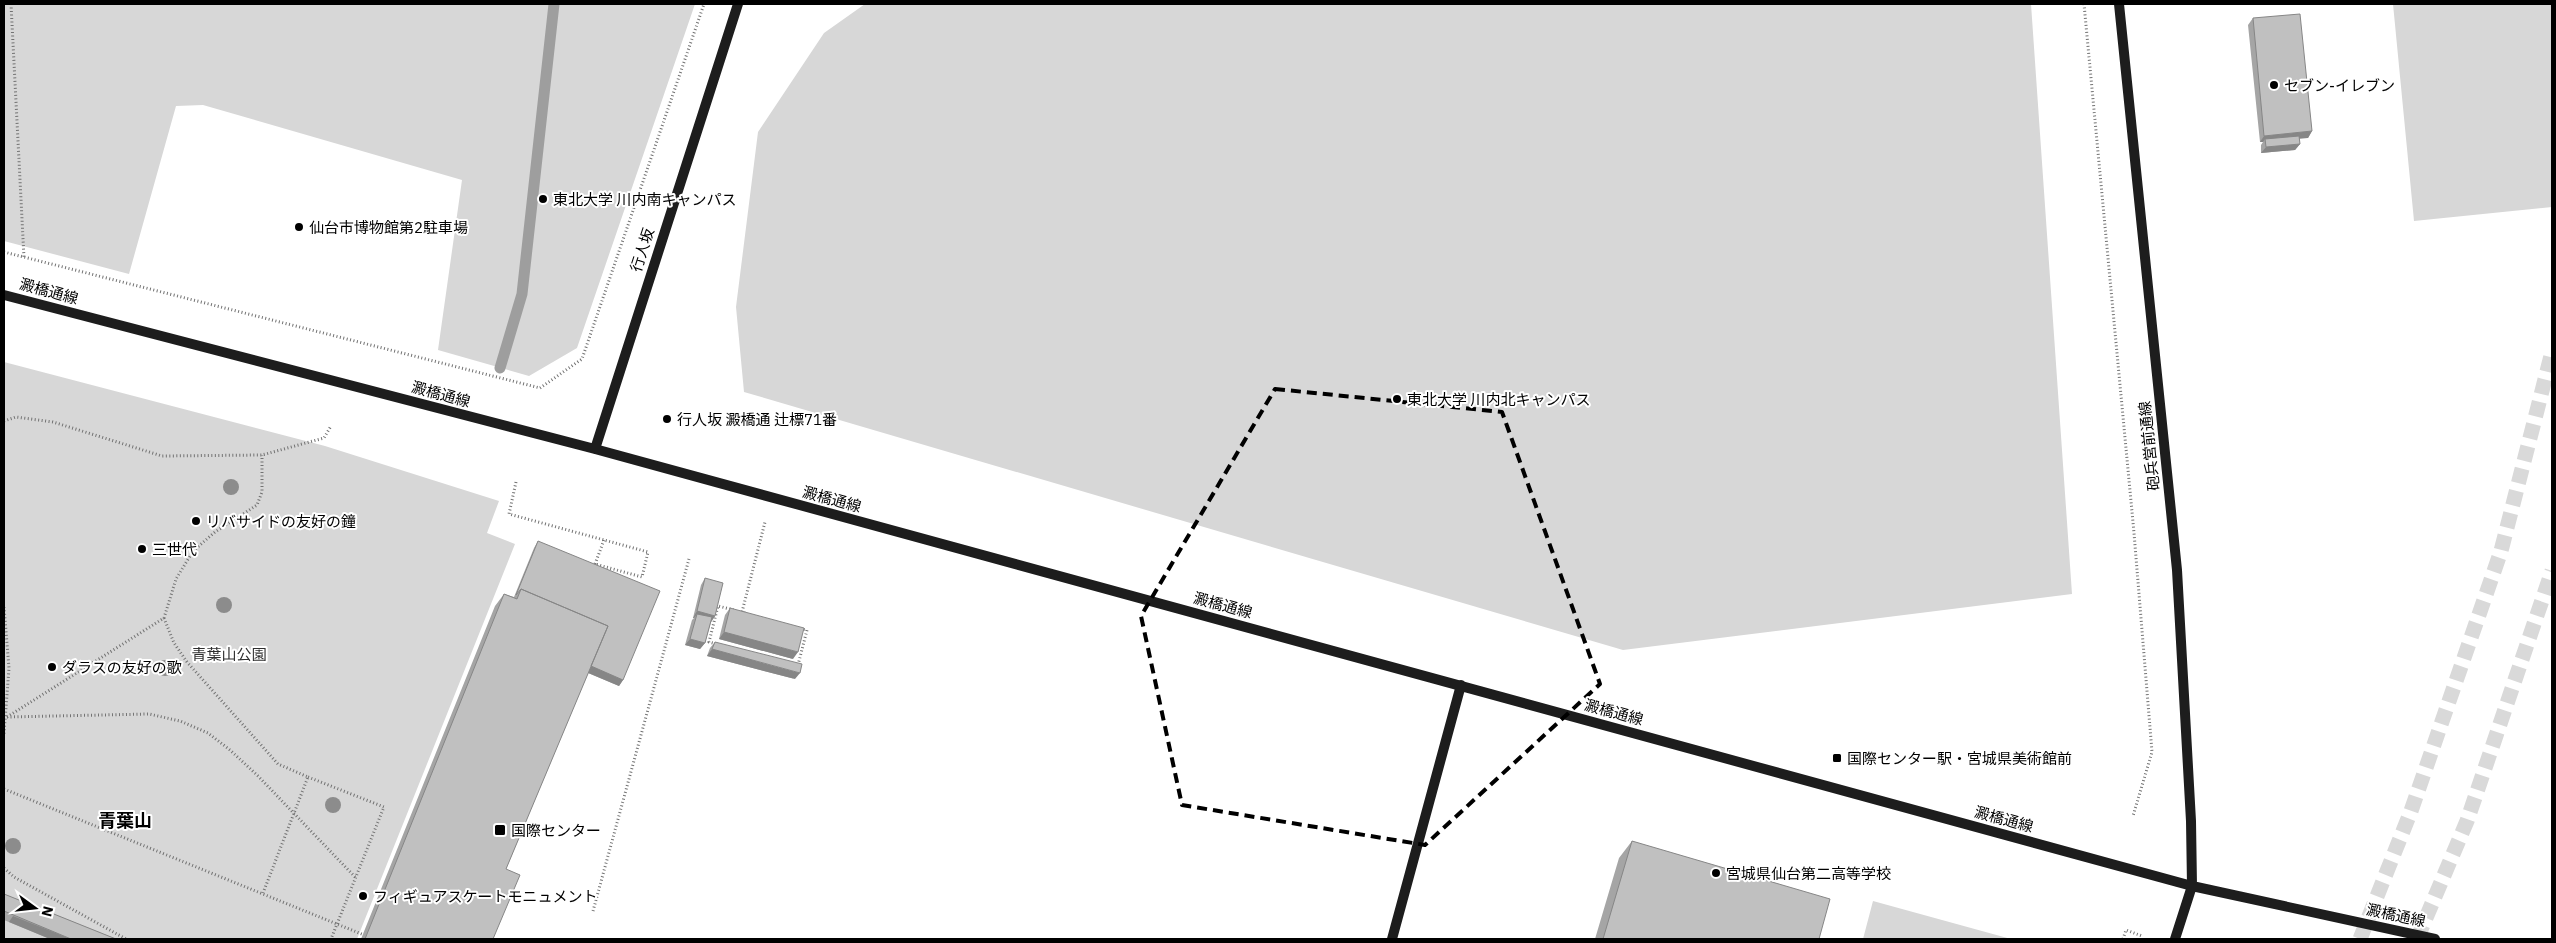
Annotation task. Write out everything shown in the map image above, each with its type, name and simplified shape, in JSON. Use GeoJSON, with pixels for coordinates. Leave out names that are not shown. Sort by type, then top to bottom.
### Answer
{"type":"FeatureCollection","features":[{"type":"Feature","properties":{"kind":"street","name":"行人坂"},"geometry":{"type":"LineString","coordinates":[[595,449],[738,4]]}},
{"type":"Feature","properties":{"kind":"street","name":"砲兵営前通線"},"geometry":{"type":"LineString","coordinates":[[2119,4],[2177,570],[2191,821],[2192,886],[2175,939]]}},
{"type":"Feature","properties":{"kind":"street","name":"澱橋通線"},"geometry":{"type":"LineString","coordinates":[[4,295],[595,449],[2192,886],[2435,939]]}},
{"type":"Feature","properties":{"kind":"street"},"geometry":{"type":"LineString","coordinates":[[1392,939],[1461,685]]}},
{"type":"Feature","properties":{"kind":"path"},"geometry":{"type":"LineString","coordinates":[[11,4],[24,258]]}},
{"type":"Feature","properties":{"kind":"path"},"geometry":{"type":"LineString","coordinates":[[4,252],[540,388],[582,359],[704,4]]}},
{"type":"Feature","properties":{"kind":"path"},"geometry":{"type":"LineString","coordinates":[[2084,4],[2133,523],[2152,752],[2133,816]]}},
{"type":"Feature","properties":{"kind":"path"},"geometry":{"type":"LineString","coordinates":[[4,421],[16,417],[53,422],[162,456],[262,455],[324,438],[331,426]]}},
{"type":"Feature","properties":{"kind":"path"},"geometry":{"type":"LineString","coordinates":[[262,455],[262,492],[257,505],[215,532],[193,551],[176,579],[164,618],[174,643],[187,662],[278,764],[384,807],[331,939]]}},
{"type":"Feature","properties":{"kind":"path"},"geometry":{"type":"LineString","coordinates":[[516,482],[508,514],[648,552],[642,577],[595,564]]}},
{"type":"Feature","properties":{"kind":"path"},"geometry":{"type":"LineString","coordinates":[[742,612],[772,498]]}},
{"type":"Feature","properties":{"kind":"path"},"geometry":{"type":"LineString","coordinates":[[592,573],[604,540]]}},
{"type":"Feature","properties":{"kind":"path"},"geometry":{"type":"LineString","coordinates":[[593,911],[689,559]]}},
{"type":"Feature","properties":{"kind":"path"},"geometry":{"type":"LineString","coordinates":[[4,606],[9,668],[7,717],[4,734]]}},
{"type":"Feature","properties":{"kind":"path"},"geometry":{"type":"LineString","coordinates":[[718,645],[709,642],[718,606],[751,614]]}},
{"type":"Feature","properties":{"kind":"path"},"geometry":{"type":"LineString","coordinates":[[7,717],[164,618]]}},
{"type":"Feature","properties":{"kind":"path"},"geometry":{"type":"LineString","coordinates":[[789,664],[798,666],[807,630],[798,628]]}},
{"type":"Feature","properties":{"kind":"path"},"geometry":{"type":"LineString","coordinates":[[7,717],[149,714],[180,721],[208,733],[230,750],[356,878]]}},
{"type":"Feature","properties":{"kind":"path"},"geometry":{"type":"LineString","coordinates":[[263,893],[308,777]]}},
{"type":"Feature","properties":{"kind":"path"},"geometry":{"type":"LineString","coordinates":[[4,789],[364,935]]}},
{"type":"Feature","properties":{"kind":"path"},"geometry":{"type":"LineString","coordinates":[[4,868],[14,877],[126,939]]}},
{"type":"Feature","properties":{"kind":"path"},"geometry":{"type":"LineString","coordinates":[[2123,939],[2126,930],[2142,936]]}},
{"type":"Feature","properties":{"kind":"highlighted area"},"geometry":{"type":"Polygon","coordinates":[[[1275,389],[1502,412],[1600,684],[1425,845],[1182,805],[1141,616],[1275,389]]]}},
{"type":"Feature","properties":{"kind":"green space","name":"東北大学 川内南キャンパス"},"geometry":{"type":"Polygon","coordinates":[[[4,4],[695,4],[577,348],[529,376],[438,350],[462,180],[203,105],[176,106],[129,274],[4,241],[4,4]]]}},
{"type":"Feature","properties":{"kind":"green space","name":"東北大学 川内北キャンパス"},"geometry":{"type":"Polygon","coordinates":[[[865,4],[2031,4],[2072,594],[1623,650],[744,392],[736,307],[758,132],[824,33],[865,4]]]}},
{"type":"Feature","properties":{"kind":"green space"},"geometry":{"type":"Polygon","coordinates":[[[2393,4],[2552,4],[2552,207],[2414,221],[2393,4]]]}},
{"type":"Feature","properties":{"kind":"green space","name":"青葉山公園"},"geometry":{"type":"Polygon","coordinates":[[[4,362],[325,446],[499,501],[487,533],[515,544],[357,939],[4,939],[4,362]]]}},
{"type":"Feature","properties":{"kind":"green space"},"geometry":{"type":"Polygon","coordinates":[[[1873,901],[2011,939],[1863,939],[1873,901]]]}},
{"type":"Feature","properties":{"kind":"building"},"geometry":{"type":"Polygon","coordinates":[[[2300,14],[2312,131],[2264,136],[2253,18],[2300,14]]]}},
{"type":"Feature","properties":{"kind":"building"},"geometry":{"type":"Polygon","coordinates":[[[2299,136],[2300,144],[2266,147],[2265,139],[2299,136]]]}},
{"type":"Feature","properties":{"kind":"building"},"geometry":{"type":"Polygon","coordinates":[[[538,541],[660,591],[623,680],[591,666],[608,626],[521,589],[516,595],[538,541]]]}},
{"type":"Feature","properties":{"kind":"building"},"geometry":{"type":"Polygon","coordinates":[[[705,578],[723,583],[715,616],[697,611],[705,578]]]}},
{"type":"Feature","properties":{"kind":"building","name":"国際センター"},"geometry":{"type":"Polygon","coordinates":[[[521,589],[608,626],[506,869],[520,875],[493,939],[365,939],[504,594],[517,599],[521,589]]]}},
{"type":"Feature","properties":{"kind":"building"},"geometry":{"type":"Polygon","coordinates":[[[730,608],[804,628],[798,652],[724,632],[730,608]]]}},
{"type":"Feature","properties":{"kind":"building"},"geometry":{"type":"Polygon","coordinates":[[[697,614],[712,617],[705,643],[690,639],[697,614]]]}},
{"type":"Feature","properties":{"kind":"building"},"geometry":{"type":"Polygon","coordinates":[[[715,642],[802,664],[800,673],[712,649],[715,642]]]}},
{"type":"Feature","properties":{"kind":"building"},"geometry":{"type":"Polygon","coordinates":[[[1632,841],[1830,899],[1819,939],[1603,939],[1632,841]]]}},
{"type":"Feature","properties":{"kind":"building"},"geometry":{"type":"Polygon","coordinates":[[[4,894],[116,939],[71,939],[4,911],[4,894]]]}},
{"type":"Feature","properties":{"kind":"waterway"},"geometry":{"type":"LineString","coordinates":[[500,368],[522,294],[554,4]]}},
{"type":"Feature","properties":{"kind":"tunnel"},"geometry":{"type":"LineString","coordinates":[[2360,939],[2411,811],[2501,551],[2552,352]]}},
{"type":"Feature","properties":{"kind":"tunnel"},"geometry":{"type":"LineString","coordinates":[[2417,939],[2467,821],[2552,571]]}},
{"type":"Feature","properties":{"kind":"place","name":"セブン-イレブン"},"geometry":{"type":"Point","coordinates":[2274,85]}},
{"type":"Feature","properties":{"kind":"place","name":"東北大学 川内南キャンパス"},"geometry":{"type":"Point","coordinates":[543,199]}},
{"type":"Feature","properties":{"kind":"place","name":"仙台市博物館第2駐車場"},"geometry":{"type":"Point","coordinates":[299,227]}},
{"type":"Feature","properties":{"kind":"place","name":"東北大学 川内北キャンパス"},"geometry":{"type":"Point","coordinates":[1397,399]}},
{"type":"Feature","properties":{"kind":"place","name":"行人坂 澱橋通 辻標71番"},"geometry":{"type":"Point","coordinates":[667,419]}},
{"type":"Feature","properties":{"kind":"place","name":"リバサイドの友好の鐘"},"geometry":{"type":"Point","coordinates":[196,521]}},
{"type":"Feature","properties":{"kind":"place","name":"三世代"},"geometry":{"type":"Point","coordinates":[142,549]}},
{"type":"Feature","properties":{"kind":"place","name":"ダラスの友好の歌"},"geometry":{"type":"Point","coordinates":[52,667]}},
{"type":"Feature","properties":{"kind":"place","name":"国際センター駅・宮城県美術館前"},"geometry":{"type":"Point","coordinates":[1837,758]}},
{"type":"Feature","properties":{"kind":"place","name":"国際センター"},"geometry":{"type":"Point","coordinates":[500,830]}},
{"type":"Feature","properties":{"kind":"place","name":"宮城県仙台第二高等学校"},"geometry":{"type":"Point","coordinates":[1716,873]}},
{"type":"Feature","properties":{"kind":"place","name":"フィギュアスケートモニュメント"},"geometry":{"type":"Point","coordinates":[363,896]}},
{"type":"Feature","properties":{"kind":"district","name":"青葉山"},"geometry":{"type":"Point","coordinates":[125,820]}}]}
